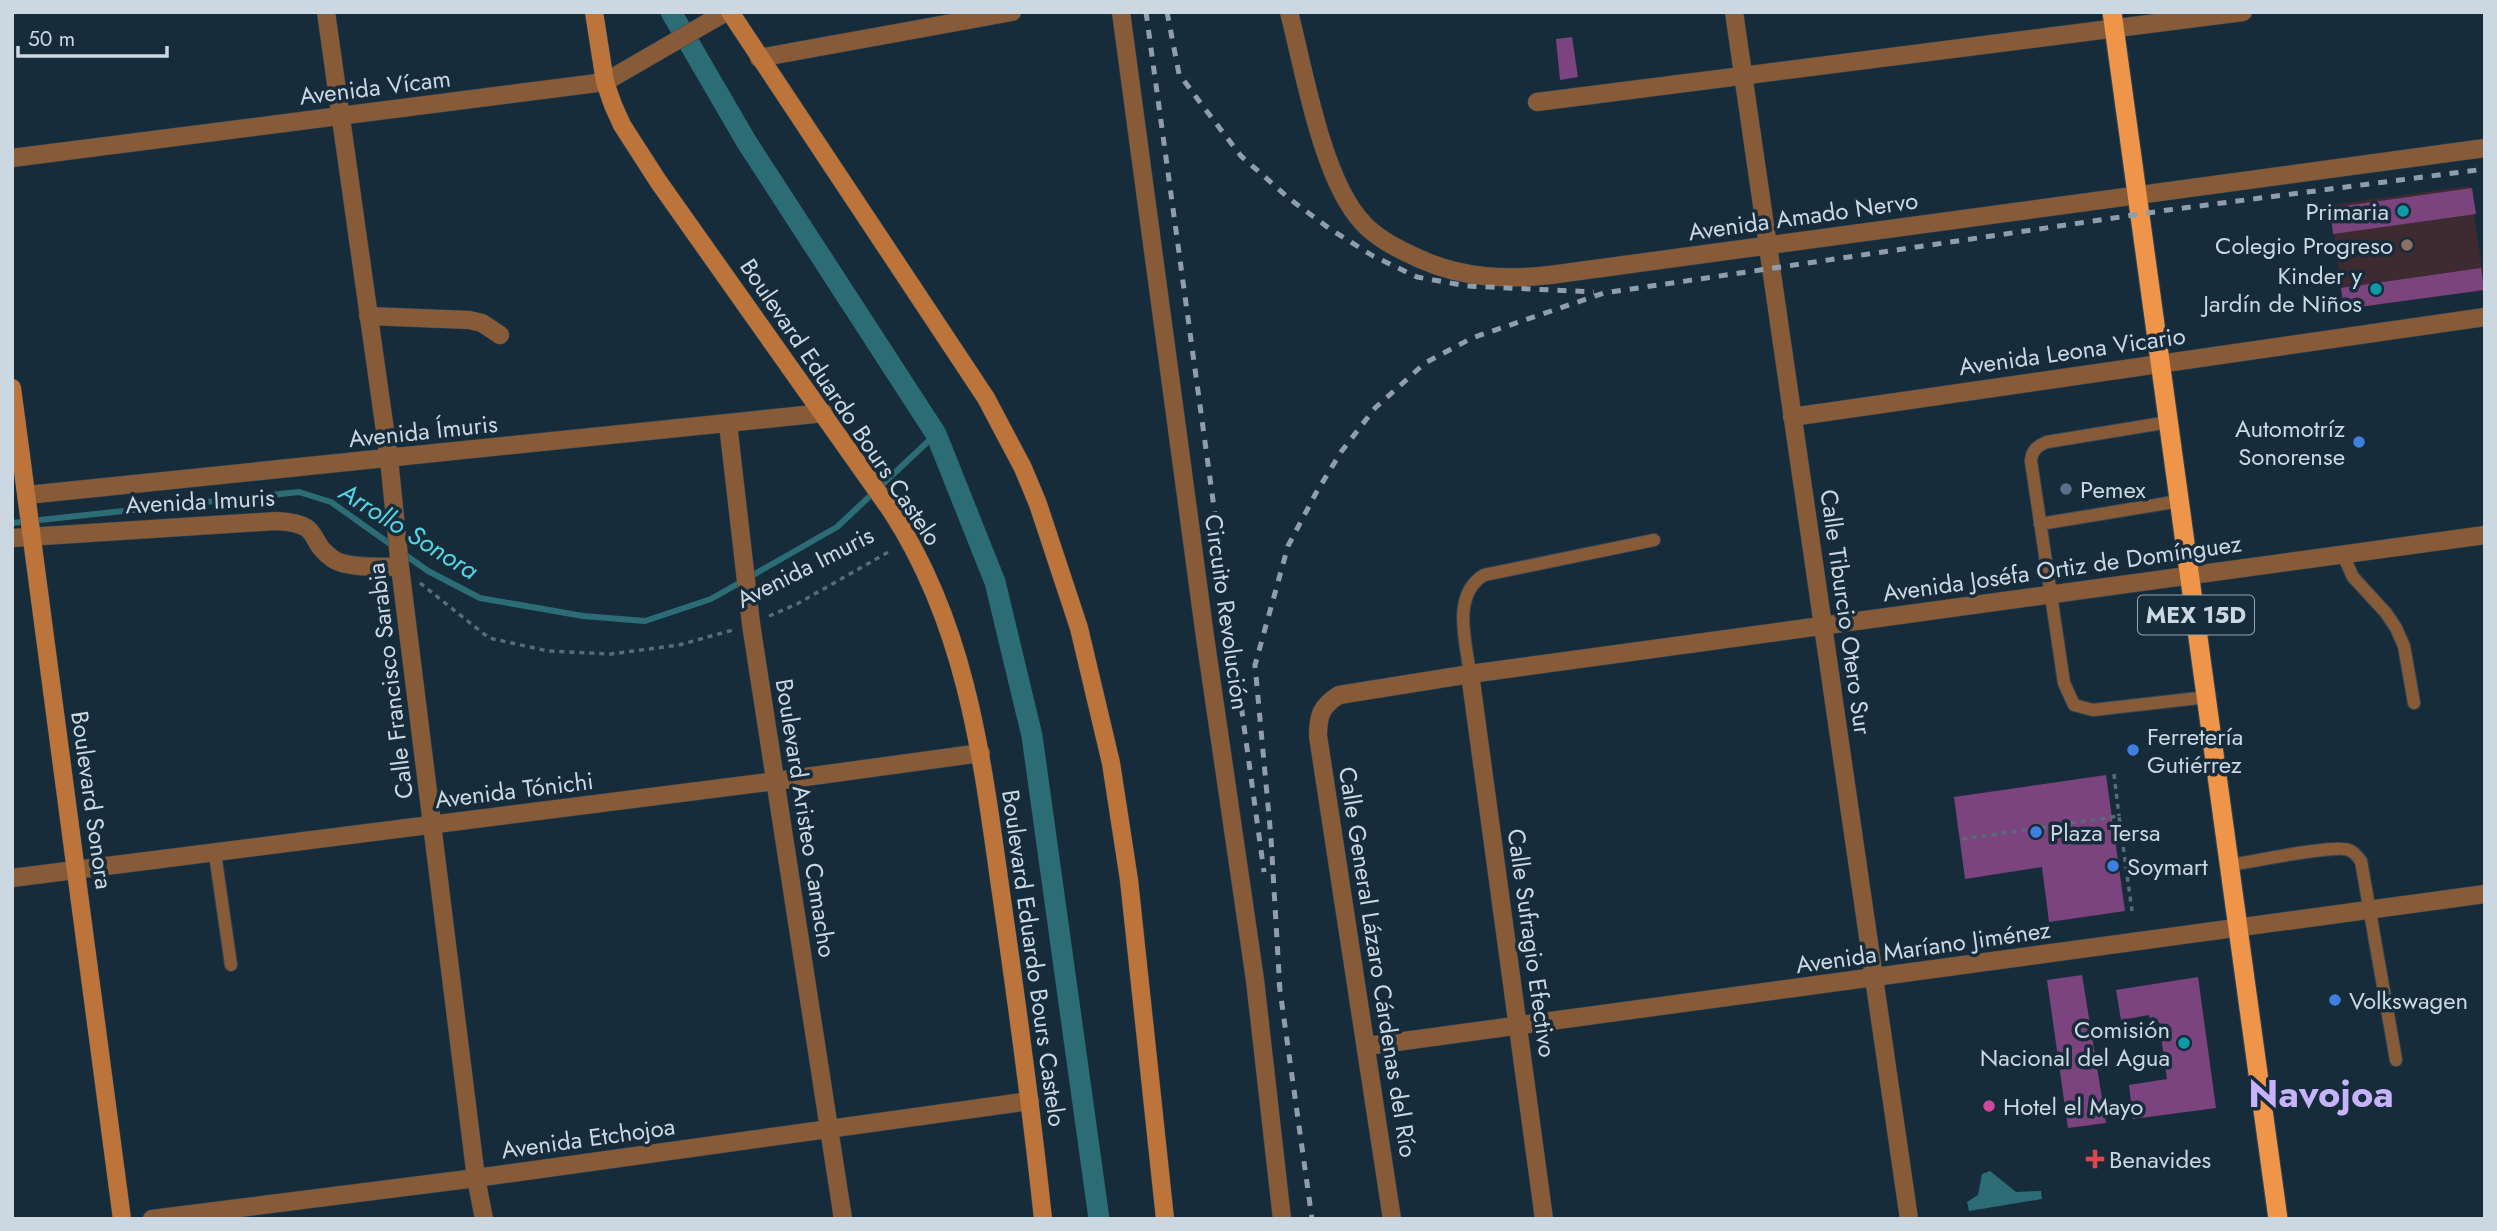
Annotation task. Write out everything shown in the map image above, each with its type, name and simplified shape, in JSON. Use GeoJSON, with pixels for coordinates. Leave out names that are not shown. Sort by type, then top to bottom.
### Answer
{"type":"FeatureCollection","features":[{"type":"Feature","properties":{"kind":"highway","name":"MEX 15D"},"geometry":{"type":"LineString","coordinates":[[2113,20],[2278,1219]]}},
{"type":"Feature","properties":{"kind":"main road","name":"Boulevard Eduardo Bours Castelo"},"geometry":{"type":"LineString","coordinates":[[594,12],[610,79],[612,105],[634,145],[910,540],[932,584],[949,628],[981,753],[1030,1101],[1043,1219]]}},
{"type":"Feature","properties":{"kind":"main road"},"geometry":{"type":"LineString","coordinates":[[725,14],[760,58],[985,398],[1023,468],[1052,543],[1092,676],[1119,810],[1129,880],[1165,1219]]}},
{"type":"Feature","properties":{"kind":"main road","name":"Boulevard Sonora"},"geometry":{"type":"LineString","coordinates":[[12,388],[122,1219]]}},
{"type":"Feature","properties":{"kind":"street","name":"Calle Francisco Sarabia"},"geometry":{"type":"LineString","coordinates":[[326,12],[389,460],[432,826],[484,1219]]}},
{"type":"Feature","properties":{"kind":"street"},"geometry":{"type":"LineString","coordinates":[[760,58],[1012,12]]}},
{"type":"Feature","properties":{"kind":"street","name":"Circuito Revolución"},"geometry":{"type":"LineString","coordinates":[[1121,12],[1205,637],[1251,952],[1282,1219]]}},
{"type":"Feature","properties":{"kind":"street","name":"Avenida Amado Nervo"},"geometry":{"type":"LineString","coordinates":[[1289,12],[1321,138],[1333,173],[1345,198],[1362,223],[1408,254],[1434,265],[1460,273],[1494,278],[1521,278],[2485,148]]}},
{"type":"Feature","properties":{"kind":"street","name":"Calle Tiburcio Otero Sur"},"geometry":{"type":"LineString","coordinates":[[1734,12],[1909,1219]]}},
{"type":"Feature","properties":{"kind":"street"},"geometry":{"type":"LineString","coordinates":[[1536,102],[1743,75],[2113,20],[2243,12]]}},
{"type":"Feature","properties":{"kind":"street","name":"Avenida Vícam"},"geometry":{"type":"LineString","coordinates":[[12,158],[610,79],[725,14]]}},
{"type":"Feature","properties":{"kind":"street"},"geometry":{"type":"LineString","coordinates":[[368,316],[469,320],[482,323],[500,335]]}},
{"type":"Feature","properties":{"kind":"street","name":"Avenida Leona Vicario"},"geometry":{"type":"LineString","coordinates":[[1792,417],[2485,317]]}},
{"type":"Feature","properties":{"kind":"street","name":"Avenida Ímuris"},"geometry":{"type":"LineString","coordinates":[[27,495],[824,414]]}},
{"type":"Feature","properties":{"kind":"street","name":"Boulevard Aristeo Camacho"},"geometry":{"type":"LineString","coordinates":[[728,424],[751,624],[843,1219]]}},
{"type":"Feature","properties":{"kind":"street","name":"Avenida Imuris"},"geometry":{"type":"LineString","coordinates":[[12,538],[293,522],[304,525],[313,532],[324,551],[336,561],[400,567]]}},
{"type":"Feature","properties":{"kind":"street","name":"Avenida Joséfa Ortiz de Domínguez"},"geometry":{"type":"LineString","coordinates":[[1320,712],[1327,702],[1339,695],[1470,674],[2485,535]]}},
{"type":"Feature","properties":{"kind":"street","name":"Calle Sufragio Efectivo"},"geometry":{"type":"LineString","coordinates":[[1470,674],[1544,1219]]}},
{"type":"Feature","properties":{"kind":"street","name":"Calle General Lázaro Cárdenas del Río"},"geometry":{"type":"LineString","coordinates":[[1320,712],[1318,736],[1392,1219]]}},
{"type":"Feature","properties":{"kind":"street","name":"Avenida Tónichi"},"geometry":{"type":"LineString","coordinates":[[12,878],[776,782],[981,753]]}},
{"type":"Feature","properties":{"kind":"street","name":"Avenida Maríano Jiménez"},"geometry":{"type":"LineString","coordinates":[[1367,1046],[2485,894]]}},
{"type":"Feature","properties":{"kind":"street","name":"Avenida Etchojoa"},"geometry":{"type":"LineString","coordinates":[[152,1219],[477,1178],[1030,1101]]}},
{"type":"Feature","properties":{"kind":"lane"},"geometry":{"type":"LineString","coordinates":[[2169,422],[2038,446],[2032,453],[2031,461],[2064,683],[2074,705],[2093,710],[2207,697]]}},
{"type":"Feature","properties":{"kind":"lane"},"geometry":{"type":"LineString","coordinates":[[2040,524],[2180,500]]}},
{"type":"Feature","properties":{"kind":"lane"},"geometry":{"type":"LineString","coordinates":[[1470,674],[1463,604],[1472,582],[1484,576],[1654,540]]}},
{"type":"Feature","properties":{"kind":"lane"},"geometry":{"type":"LineString","coordinates":[[2343,555],[2353,577],[2396,628],[2404,646],[2414,703]]}},
{"type":"Feature","properties":{"kind":"lane"},"geometry":{"type":"LineString","coordinates":[[2230,865],[2330,849],[2350,851],[2361,861],[2396,1060]]}},
{"type":"Feature","properties":{"kind":"lane"},"geometry":{"type":"LineString","coordinates":[[215,854],[231,965]]}},
{"type":"Feature","properties":{"kind":"path","name":"Avenida Imuris"},"geometry":{"type":"LineString","coordinates":[[400,567],[489,638],[548,651],[611,654],[679,645],[751,624],[797,604],[910,540]]}},
{"type":"Feature","properties":{"kind":"path"},"geometry":{"type":"LineString","coordinates":[[2115,774],[2132,911]]}},
{"type":"Feature","properties":{"kind":"path"},"geometry":{"type":"LineString","coordinates":[[1962,839],[2119,816]]}},
{"type":"Feature","properties":{"kind":"shaded area","name":"Colegio Progreso"},"geometry":{"type":"Polygon","coordinates":[[[2470,186],[2485,290],[2344,309],[2330,205],[2470,186]]]}},
{"type":"Feature","properties":{"kind":"shaded area"},"geometry":{"type":"Polygon","coordinates":[[[1990,1171],[2016,1192],[2041,1191],[2042,1199],[1969,1211],[1967,1202],[1978,1195],[1982,1174],[1990,1171]]]}},
{"type":"Feature","properties":{"kind":"building"},"geometry":{"type":"Polygon","coordinates":[[[1572,37],[1578,77],[1560,80],[1556,39],[1572,37]]]}},
{"type":"Feature","properties":{"kind":"building","name":"Primaria"},"geometry":{"type":"Polygon","coordinates":[[[2472,188],[2476,214],[2333,234],[2330,208],[2472,188]]]}},
{"type":"Feature","properties":{"kind":"building","name":"Kinder y Jardín de Niños"},"geometry":{"type":"Polygon","coordinates":[[[2481,268],[2484,290],[2344,309],[2341,288],[2481,268]]]}},
{"type":"Feature","properties":{"kind":"building"},"geometry":{"type":"Polygon","coordinates":[[[2106,775],[2125,911],[2049,922],[2042,867],[1965,879],[1954,797],[2106,775]]]}},
{"type":"Feature","properties":{"kind":"building"},"geometry":{"type":"Polygon","coordinates":[[[2082,975],[2106,1123],[2068,1128],[2047,980],[2082,975]]]}},
{"type":"Feature","properties":{"kind":"building","name":"Comisión Nacional del Agua"},"geometry":{"type":"Polygon","coordinates":[[[2198,977],[2216,1108],[2133,1119],[2129,1085],[2167,1079],[2159,1022],[2151,1022],[2149,1015],[2121,1020],[2116,990],[2198,977]]]}},
{"type":"Feature","properties":{"kind":"waterway"},"geometry":{"type":"LineString","coordinates":[[671,12],[746,141],[936,434],[995,582],[1032,736],[1099,1219]]}},
{"type":"Feature","properties":{"kind":"waterway","name":"Arrollo Sonora"},"geometry":{"type":"LineString","coordinates":[[12,523],[299,492],[331,502],[428,571],[480,598],[583,616],[645,621],[711,599],[837,527],[936,434]]}},
{"type":"Feature","properties":{"kind":"railway"},"geometry":{"type":"LineString","coordinates":[[1146,12],[1264,872]]}},
{"type":"Feature","properties":{"kind":"railway"},"geometry":{"type":"LineString","coordinates":[[1167,12],[1179,74],[1199,101],[1241,156],[1291,200],[1330,229],[1373,256],[1417,277],[1467,286],[1594,292]]}},
{"type":"Feature","properties":{"kind":"railway"},"geometry":{"type":"LineString","coordinates":[[1280,991],[1271,838],[1255,665],[1288,546],[1316,493],[1341,452],[1375,408],[1425,363],[1472,338],[1604,293],[2168,210],[2485,169]]}},
{"type":"Feature","properties":{"kind":"railway"},"geometry":{"type":"LineString","coordinates":[[1279,983],[1312,1219]]}},
{"type":"Feature","properties":{"kind":"place","name":"Primaria"},"geometry":{"type":"Point","coordinates":[2403,211]}},
{"type":"Feature","properties":{"kind":"place","name":"Colegio Progreso"},"geometry":{"type":"Point","coordinates":[2407,245]}},
{"type":"Feature","properties":{"kind":"place","name":"Kinder y Jardín de Niños"},"geometry":{"type":"Point","coordinates":[2376,289]}},
{"type":"Feature","properties":{"kind":"place","name":"Automotríz Sonorense"},"geometry":{"type":"Point","coordinates":[2359,442]}},
{"type":"Feature","properties":{"kind":"place","name":"Pemex"},"geometry":{"type":"Point","coordinates":[2066,489]}},
{"type":"Feature","properties":{"kind":"place","name":"Ferretería Gutiérrez"},"geometry":{"type":"Point","coordinates":[2133,750]}},
{"type":"Feature","properties":{"kind":"place","name":"Plaza Tersa"},"geometry":{"type":"Point","coordinates":[2036,832]}},
{"type":"Feature","properties":{"kind":"place","name":"Soymart"},"geometry":{"type":"Point","coordinates":[2113,866]}},
{"type":"Feature","properties":{"kind":"place","name":"Volkswagen"},"geometry":{"type":"Point","coordinates":[2335,1000]}},
{"type":"Feature","properties":{"kind":"place","name":"Comisión Nacional del Agua"},"geometry":{"type":"Point","coordinates":[2184,1043]}},
{"type":"Feature","properties":{"kind":"place","name":"Hotel el Mayo"},"geometry":{"type":"Point","coordinates":[1989,1106]}},
{"type":"Feature","properties":{"kind":"place","name":"Benavides"},"geometry":{"type":"Point","coordinates":[2095,1159]}},
{"type":"Feature","properties":{"kind":"district","name":"Navojoa"},"geometry":{"type":"Point","coordinates":[2321,1093]}}]}
